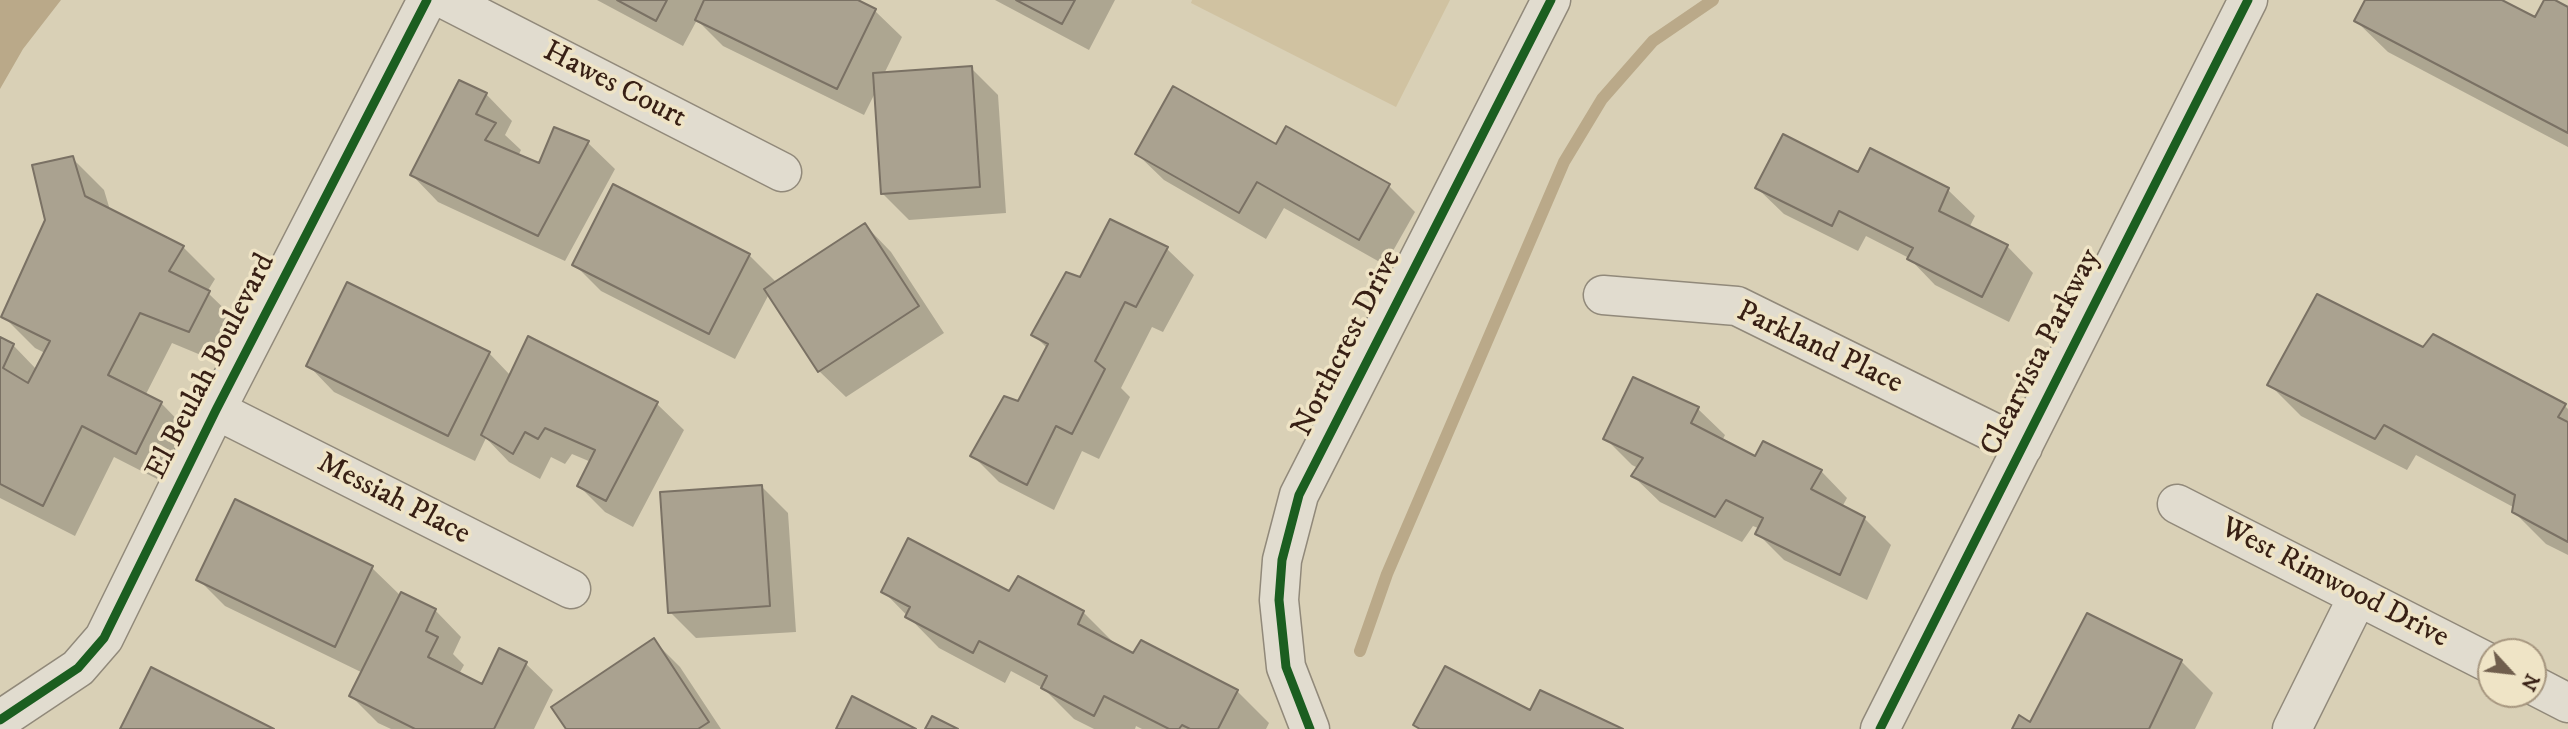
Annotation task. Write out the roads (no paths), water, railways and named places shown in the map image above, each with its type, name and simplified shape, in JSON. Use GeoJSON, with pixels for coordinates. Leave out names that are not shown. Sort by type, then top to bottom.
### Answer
{"type":"FeatureCollection","features":[{"type":"Feature","properties":{"kind":"street","name":"El Beulah Boulevard"},"geometry":{"type":"LineString","coordinates":[[7,722],[78,668],[104,638],[216,410],[427,0]]}},
{"type":"Feature","properties":{"kind":"street","name":"Hawes Court"},"geometry":{"type":"LineString","coordinates":[[446,0],[782,172]]}},
{"type":"Feature","properties":{"kind":"street","name":"Northcrest Drive"},"geometry":{"type":"LineString","coordinates":[[1310,729],[1286,667],[1279,600],[1282,560],[1299,495],[1551,0]]}},
{"type":"Feature","properties":{"kind":"street","name":"Clearvista Parkway"},"geometry":{"type":"LineString","coordinates":[[1880,729],[2248,0]]}},
{"type":"Feature","properties":{"kind":"street","name":"Parkland Place"},"geometry":{"type":"LineString","coordinates":[[1603,295],[1737,306],[2023,447]]}},
{"type":"Feature","properties":{"kind":"street","name":"Messiah Place"},"geometry":{"type":"LineString","coordinates":[[216,410],[571,589]]}},
{"type":"Feature","properties":{"kind":"street","name":"West Rimwood Drive"},"geometry":{"type":"LineString","coordinates":[[2177,504],[2477,657]]}},
{"type":"Feature","properties":{"kind":"street"},"geometry":{"type":"LineString","coordinates":[[2292,729],[2358,596]]}},
{"type":"Feature","properties":{"kind":"street"},"geometry":{"type":"LineString","coordinates":[[2547,692],[2568,702]]}},
{"type":"Feature","properties":{"kind":"waterway"},"geometry":{"type":"LineString","coordinates":[[1360,651],[1387,574],[1564,162],[1602,99],[1653,41],[1713,0]]}}]}
